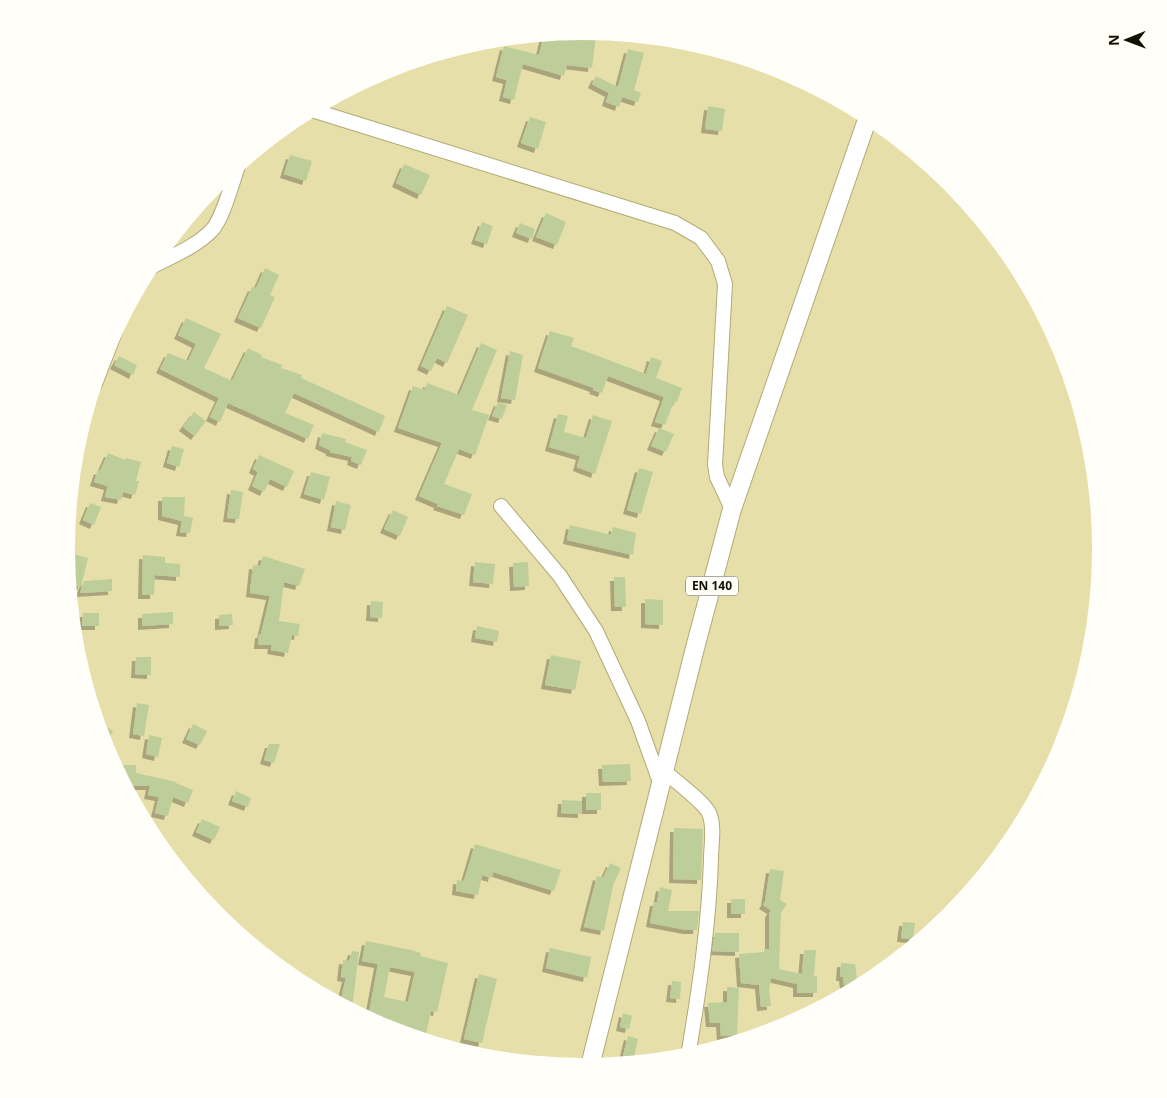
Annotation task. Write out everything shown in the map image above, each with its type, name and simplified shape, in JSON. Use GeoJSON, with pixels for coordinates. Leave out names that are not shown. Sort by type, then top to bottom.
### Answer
{"type":"FeatureCollection","features":[{"type":"Feature","properties":{"kind":"main road","name":"EN 140"},"geometry":{"type":"LineString","coordinates":[[592,1058],[732,509],[865,125]]}},
{"type":"Feature","properties":{"kind":"street"},"geometry":{"type":"LineString","coordinates":[[321,113],[675,223],[701,238],[718,261],[724,284],[715,466],[717,477],[732,509]]}},
{"type":"Feature","properties":{"kind":"street"},"geometry":{"type":"LineString","coordinates":[[165,259],[201,239],[213,229],[222,211],[233,181]]}},
{"type":"Feature","properties":{"kind":"street"},"geometry":{"type":"LineString","coordinates":[[501,506],[560,576],[596,631],[663,778],[703,806],[709,813],[712,831],[710,884],[701,976],[690,1047]]}},
{"type":"Feature","properties":{"kind":"building"},"geometry":{"type":"Polygon","coordinates":[[[595,40],[592,68],[567,65],[564,76],[523,64],[514,100],[503,97],[507,80],[496,77],[504,46],[539,55],[542,42],[595,40]]]}},
{"type":"Feature","properties":{"kind":"building"},"geometry":{"type":"Polygon","coordinates":[[[628,49],[644,53],[634,90],[641,93],[638,102],[622,97],[619,107],[606,102],[609,93],[592,84],[596,76],[618,87],[628,49]]]}},
{"type":"Feature","properties":{"kind":"building"},"geometry":{"type":"Polygon","coordinates":[[[708,106],[725,109],[722,131],[705,129],[708,106]]]}},
{"type":"Feature","properties":{"kind":"building"},"geometry":{"type":"Polygon","coordinates":[[[530,117],[546,122],[538,149],[521,143],[530,117]]]}},
{"type":"Feature","properties":{"kind":"building"},"geometry":{"type":"Polygon","coordinates":[[[290,155],[312,161],[306,181],[284,174],[290,155]]]}},
{"type":"Feature","properties":{"kind":"building"},"geometry":{"type":"Polygon","coordinates":[[[404,164],[430,175],[421,195],[396,183],[404,164]]]}},
{"type":"Feature","properties":{"kind":"building"},"geometry":{"type":"Polygon","coordinates":[[[546,213],[566,222],[557,245],[536,237],[546,213]]]}},
{"type":"Feature","properties":{"kind":"building"},"geometry":{"type":"Polygon","coordinates":[[[482,222],[493,226],[487,244],[475,240],[482,222]]]}},
{"type":"Feature","properties":{"kind":"building"},"geometry":{"type":"Polygon","coordinates":[[[520,223],[535,229],[532,239],[516,233],[520,223]]]}},
{"type":"Feature","properties":{"kind":"building"},"geometry":{"type":"Polygon","coordinates":[[[265,268],[279,275],[270,295],[275,297],[261,328],[238,318],[252,287],[256,288],[265,268]]]}},
{"type":"Feature","properties":{"kind":"building"},"geometry":{"type":"Polygon","coordinates":[[[447,306],[468,315],[447,363],[437,358],[431,371],[421,366],[447,306]]]}},
{"type":"Feature","properties":{"kind":"building"},"geometry":{"type":"Polygon","coordinates":[[[186,318],[221,334],[204,368],[232,381],[248,348],[262,355],[261,357],[282,365],[281,368],[302,375],[301,378],[385,416],[379,432],[294,393],[285,413],[314,425],[308,439],[228,403],[220,422],[210,417],[219,398],[160,369],[168,353],[188,361],[196,344],[178,335],[186,318]]]}},
{"type":"Feature","properties":{"kind":"building"},"geometry":{"type":"Polygon","coordinates":[[[550,331],[574,338],[571,346],[646,374],[651,357],[662,361],[656,378],[682,388],[677,402],[674,401],[665,425],[655,422],[664,397],[608,376],[602,393],[593,390],[594,388],[538,368],[550,331]]]}},
{"type":"Feature","properties":{"kind":"building"},"geometry":{"type":"Polygon","coordinates":[[[481,343],[497,350],[472,410],[489,415],[475,455],[459,449],[444,484],[472,494],[464,515],[437,506],[438,504],[419,496],[442,443],[398,428],[413,386],[425,390],[427,383],[459,395],[481,343]]]}},
{"type":"Feature","properties":{"kind":"building"},"geometry":{"type":"Polygon","coordinates":[[[510,351],[523,355],[515,400],[501,398],[510,351]]]}},
{"type":"Feature","properties":{"kind":"building"},"geometry":{"type":"Polygon","coordinates":[[[119,356],[137,365],[133,375],[114,365],[119,356]]]}},
{"type":"Feature","properties":{"kind":"building"},"geometry":{"type":"Polygon","coordinates":[[[498,402],[507,405],[502,419],[492,416],[498,402]]]}},
{"type":"Feature","properties":{"kind":"building"},"geometry":{"type":"Polygon","coordinates":[[[194,412],[206,421],[195,436],[183,427],[194,412]]]}},
{"type":"Feature","properties":{"kind":"building"},"geometry":{"type":"Polygon","coordinates":[[[558,414],[568,416],[564,432],[586,438],[593,415],[612,421],[595,474],[577,467],[580,456],[549,447],[558,414]]]}},
{"type":"Feature","properties":{"kind":"building"},"geometry":{"type":"Polygon","coordinates":[[[659,428],[674,434],[666,452],[651,446],[659,428]]]}},
{"type":"Feature","properties":{"kind":"building"},"geometry":{"type":"Polygon","coordinates":[[[322,433],[346,439],[345,442],[367,450],[361,465],[351,461],[352,457],[330,452],[330,450],[319,445],[322,433]]]}},
{"type":"Feature","properties":{"kind":"building"},"geometry":{"type":"Polygon","coordinates":[[[172,446],[184,449],[179,467],[167,463],[172,446]]]}},
{"type":"Feature","properties":{"kind":"building"},"geometry":{"type":"Polygon","coordinates":[[[108,453],[125,460],[126,458],[141,462],[136,481],[139,481],[135,495],[123,492],[121,500],[105,497],[108,486],[94,482],[98,470],[100,471],[108,453]]]}},
{"type":"Feature","properties":{"kind":"building"},"geometry":{"type":"Polygon","coordinates":[[[259,455],[294,471],[287,487],[270,479],[264,492],[252,486],[258,472],[253,469],[259,455]]]}},
{"type":"Feature","properties":{"kind":"building"},"geometry":{"type":"Polygon","coordinates":[[[639,468],[653,472],[641,514],[627,510],[639,468]]]}},
{"type":"Feature","properties":{"kind":"building"},"geometry":{"type":"Polygon","coordinates":[[[311,472],[330,477],[324,500],[304,494],[311,472]]]}},
{"type":"Feature","properties":{"kind":"building"},"geometry":{"type":"Polygon","coordinates":[[[231,490],[243,492],[239,519],[227,518],[231,490]]]}},
{"type":"Feature","properties":{"kind":"building"},"geometry":{"type":"Polygon","coordinates":[[[162,497],[185,497],[184,516],[193,518],[190,533],[180,532],[182,521],[162,516],[162,497]]]}},
{"type":"Feature","properties":{"kind":"building"},"geometry":{"type":"Polygon","coordinates":[[[336,501],[351,505],[345,530],[331,527],[336,501]]]}},
{"type":"Feature","properties":{"kind":"building"},"geometry":{"type":"Polygon","coordinates":[[[90,503],[101,507],[94,525],[83,520],[90,503]]]}},
{"type":"Feature","properties":{"kind":"building"},"geometry":{"type":"Polygon","coordinates":[[[393,510],[408,517],[400,536],[384,529],[393,510]]]}},
{"type":"Feature","properties":{"kind":"building"},"geometry":{"type":"Polygon","coordinates":[[[570,525],[611,535],[613,527],[636,533],[633,555],[567,540],[570,525]]]}},
{"type":"Feature","properties":{"kind":"building"},"geometry":{"type":"Polygon","coordinates":[[[75,554],[88,558],[81,587],[76,585],[75,554]]]}},
{"type":"Feature","properties":{"kind":"building"},"geometry":{"type":"Polygon","coordinates":[[[143,555],[165,557],[165,563],[180,564],[180,577],[155,575],[154,595],[142,595],[143,555]]]}},
{"type":"Feature","properties":{"kind":"building"},"geometry":{"type":"Polygon","coordinates":[[[263,556],[305,569],[299,586],[284,582],[279,621],[300,624],[298,636],[292,635],[288,653],[271,650],[272,645],[258,645],[259,634],[261,634],[270,596],[250,593],[253,565],[260,566],[263,556]]]}},
{"type":"Feature","properties":{"kind":"building"},"geometry":{"type":"Polygon","coordinates":[[[475,562],[495,564],[493,584],[473,582],[475,562]]]}},
{"type":"Feature","properties":{"kind":"building"},"geometry":{"type":"Polygon","coordinates":[[[528,562],[529,586],[514,587],[513,563],[528,562]]]}},
{"type":"Feature","properties":{"kind":"building"},"geometry":{"type":"Polygon","coordinates":[[[614,577],[625,577],[626,607],[615,607],[614,577]]]}},
{"type":"Feature","properties":{"kind":"building"},"geometry":{"type":"Polygon","coordinates":[[[112,579],[112,591],[80,593],[84,581],[112,579]]]}},
{"type":"Feature","properties":{"kind":"building"},"geometry":{"type":"Polygon","coordinates":[[[645,599],[663,600],[663,625],[645,624],[645,599]]]}},
{"type":"Feature","properties":{"kind":"building"},"geometry":{"type":"Polygon","coordinates":[[[371,601],[383,602],[382,618],[370,617],[371,601]]]}},
{"type":"Feature","properties":{"kind":"building"},"geometry":{"type":"Polygon","coordinates":[[[173,612],[173,624],[142,626],[142,614],[173,612]]]}},
{"type":"Feature","properties":{"kind":"building"},"geometry":{"type":"Polygon","coordinates":[[[83,613],[99,613],[99,626],[82,626],[83,613]]]}},
{"type":"Feature","properties":{"kind":"building"},"geometry":{"type":"Polygon","coordinates":[[[232,614],[233,625],[219,626],[219,615],[232,614]]]}},
{"type":"Feature","properties":{"kind":"building"},"geometry":{"type":"Polygon","coordinates":[[[477,626],[499,631],[497,642],[475,638],[477,626]]]}},
{"type":"Feature","properties":{"kind":"building"},"geometry":{"type":"Polygon","coordinates":[[[551,655],[581,661],[575,690],[545,685],[551,655]]]}},
{"type":"Feature","properties":{"kind":"building"},"geometry":{"type":"Polygon","coordinates":[[[136,657],[151,657],[151,675],[135,674],[136,657]]]}},
{"type":"Feature","properties":{"kind":"building"},"geometry":{"type":"Polygon","coordinates":[[[137,703],[149,705],[144,736],[133,734],[137,703]]]}},
{"type":"Feature","properties":{"kind":"building"},"geometry":{"type":"Polygon","coordinates":[[[193,724],[207,731],[200,745],[186,739],[193,724]]]}},
{"type":"Feature","properties":{"kind":"building"},"geometry":{"type":"Polygon","coordinates":[[[107,727],[113,731],[110,736],[107,727]]]}},
{"type":"Feature","properties":{"kind":"building"},"geometry":{"type":"Polygon","coordinates":[[[149,735],[162,738],[158,757],[146,754],[149,735]]]}},
{"type":"Feature","properties":{"kind":"building"},"geometry":{"type":"Polygon","coordinates":[[[269,744],[280,744],[274,763],[264,760],[269,744]]]}},
{"type":"Feature","properties":{"kind":"building"},"geometry":{"type":"Polygon","coordinates":[[[630,764],[631,781],[603,782],[602,765],[630,764]]]}},
{"type":"Feature","properties":{"kind":"building"},"geometry":{"type":"Polygon","coordinates":[[[123,765],[136,765],[136,773],[176,782],[193,790],[188,803],[173,797],[168,816],[155,813],[159,797],[148,795],[150,786],[134,786],[123,765]]]}},
{"type":"Feature","properties":{"kind":"building"},"geometry":{"type":"Polygon","coordinates":[[[236,791],[251,798],[248,807],[232,801],[236,791]]]}},
{"type":"Feature","properties":{"kind":"building"},"geometry":{"type":"Polygon","coordinates":[[[586,793],[601,793],[601,810],[586,810],[586,793]]]}},
{"type":"Feature","properties":{"kind":"building"},"geometry":{"type":"Polygon","coordinates":[[[562,800],[582,801],[582,814],[561,813],[562,800]]]}},
{"type":"Feature","properties":{"kind":"building"},"geometry":{"type":"Polygon","coordinates":[[[202,819],[220,827],[214,840],[196,832],[202,819]]]}},
{"type":"Feature","properties":{"kind":"building"},"geometry":{"type":"Polygon","coordinates":[[[674,828],[703,829],[701,880],[673,879],[674,828]]]}},
{"type":"Feature","properties":{"kind":"building"},"geometry":{"type":"Polygon","coordinates":[[[475,844],[561,870],[554,891],[493,872],[492,878],[482,875],[478,895],[456,891],[457,880],[464,881],[475,844]]]}},
{"type":"Feature","properties":{"kind":"building"},"geometry":{"type":"Polygon","coordinates":[[[610,863],[621,868],[613,885],[604,931],[584,927],[597,876],[603,878],[610,863]]]}},
{"type":"Feature","properties":{"kind":"building"},"geometry":{"type":"Polygon","coordinates":[[[770,869],[784,871],[780,900],[787,904],[781,913],[779,969],[802,974],[804,950],[816,950],[814,976],[817,976],[817,993],[797,993],[797,984],[771,978],[769,990],[771,1006],[761,1007],[759,985],[741,983],[739,954],[764,952],[764,949],[769,949],[769,914],[771,910],[763,905],[770,869]]]}},
{"type":"Feature","properties":{"kind":"building"},"geometry":{"type":"Polygon","coordinates":[[[660,887],[672,890],[668,911],[699,911],[697,930],[650,923],[654,902],[657,902],[660,887]]]}},
{"type":"Feature","properties":{"kind":"building"},"geometry":{"type":"Polygon","coordinates":[[[731,899],[745,899],[745,914],[731,914],[731,899]]]}},
{"type":"Feature","properties":{"kind":"building"},"geometry":{"type":"Polygon","coordinates":[[[903,922],[915,923],[913,937],[911,939],[901,938],[903,922]]]}},
{"type":"Feature","properties":{"kind":"building"},"geometry":{"type":"Polygon","coordinates":[[[715,933],[739,933],[739,952],[712,951],[715,933]]]}},
{"type":"Feature","properties":{"kind":"building"},"geometry":{"type":"Polygon","coordinates":[[[366,941],[411,950],[421,953],[420,956],[448,963],[437,1012],[431,1011],[426,1033],[369,1011],[378,964],[362,961],[366,941]],[[390,967],[384,997],[408,1002],[415,972],[390,967]]]}},
{"type":"Feature","properties":{"kind":"building"},"geometry":{"type":"Polygon","coordinates":[[[550,948],[591,957],[587,978],[546,968],[550,948]]]}},
{"type":"Feature","properties":{"kind":"building"},"geometry":{"type":"Polygon","coordinates":[[[352,951],[359,952],[353,1003],[341,997],[346,978],[341,977],[343,960],[349,961],[352,951]]]}},
{"type":"Feature","properties":{"kind":"building"},"geometry":{"type":"Polygon","coordinates":[[[841,963],[855,964],[857,978],[844,986],[843,977],[840,977],[841,963]]]}},
{"type":"Feature","properties":{"kind":"building"},"geometry":{"type":"Polygon","coordinates":[[[479,974],[497,979],[482,1043],[464,1039],[479,974]]]}},
{"type":"Feature","properties":{"kind":"building"},"geometry":{"type":"Polygon","coordinates":[[[672,981],[681,982],[680,999],[670,998],[672,981]]]}},
{"type":"Feature","properties":{"kind":"building"},"geometry":{"type":"Polygon","coordinates":[[[727,987],[739,988],[737,1034],[721,1036],[720,1023],[710,1023],[708,1003],[727,1002],[727,987]]]}},
{"type":"Feature","properties":{"kind":"building"},"geometry":{"type":"Polygon","coordinates":[[[623,1013],[632,1016],[629,1029],[620,1027],[623,1013]]]}},
{"type":"Feature","properties":{"kind":"building"},"geometry":{"type":"Polygon","coordinates":[[[628,1036],[638,1039],[634,1055],[623,1056],[628,1036]]]}}]}
